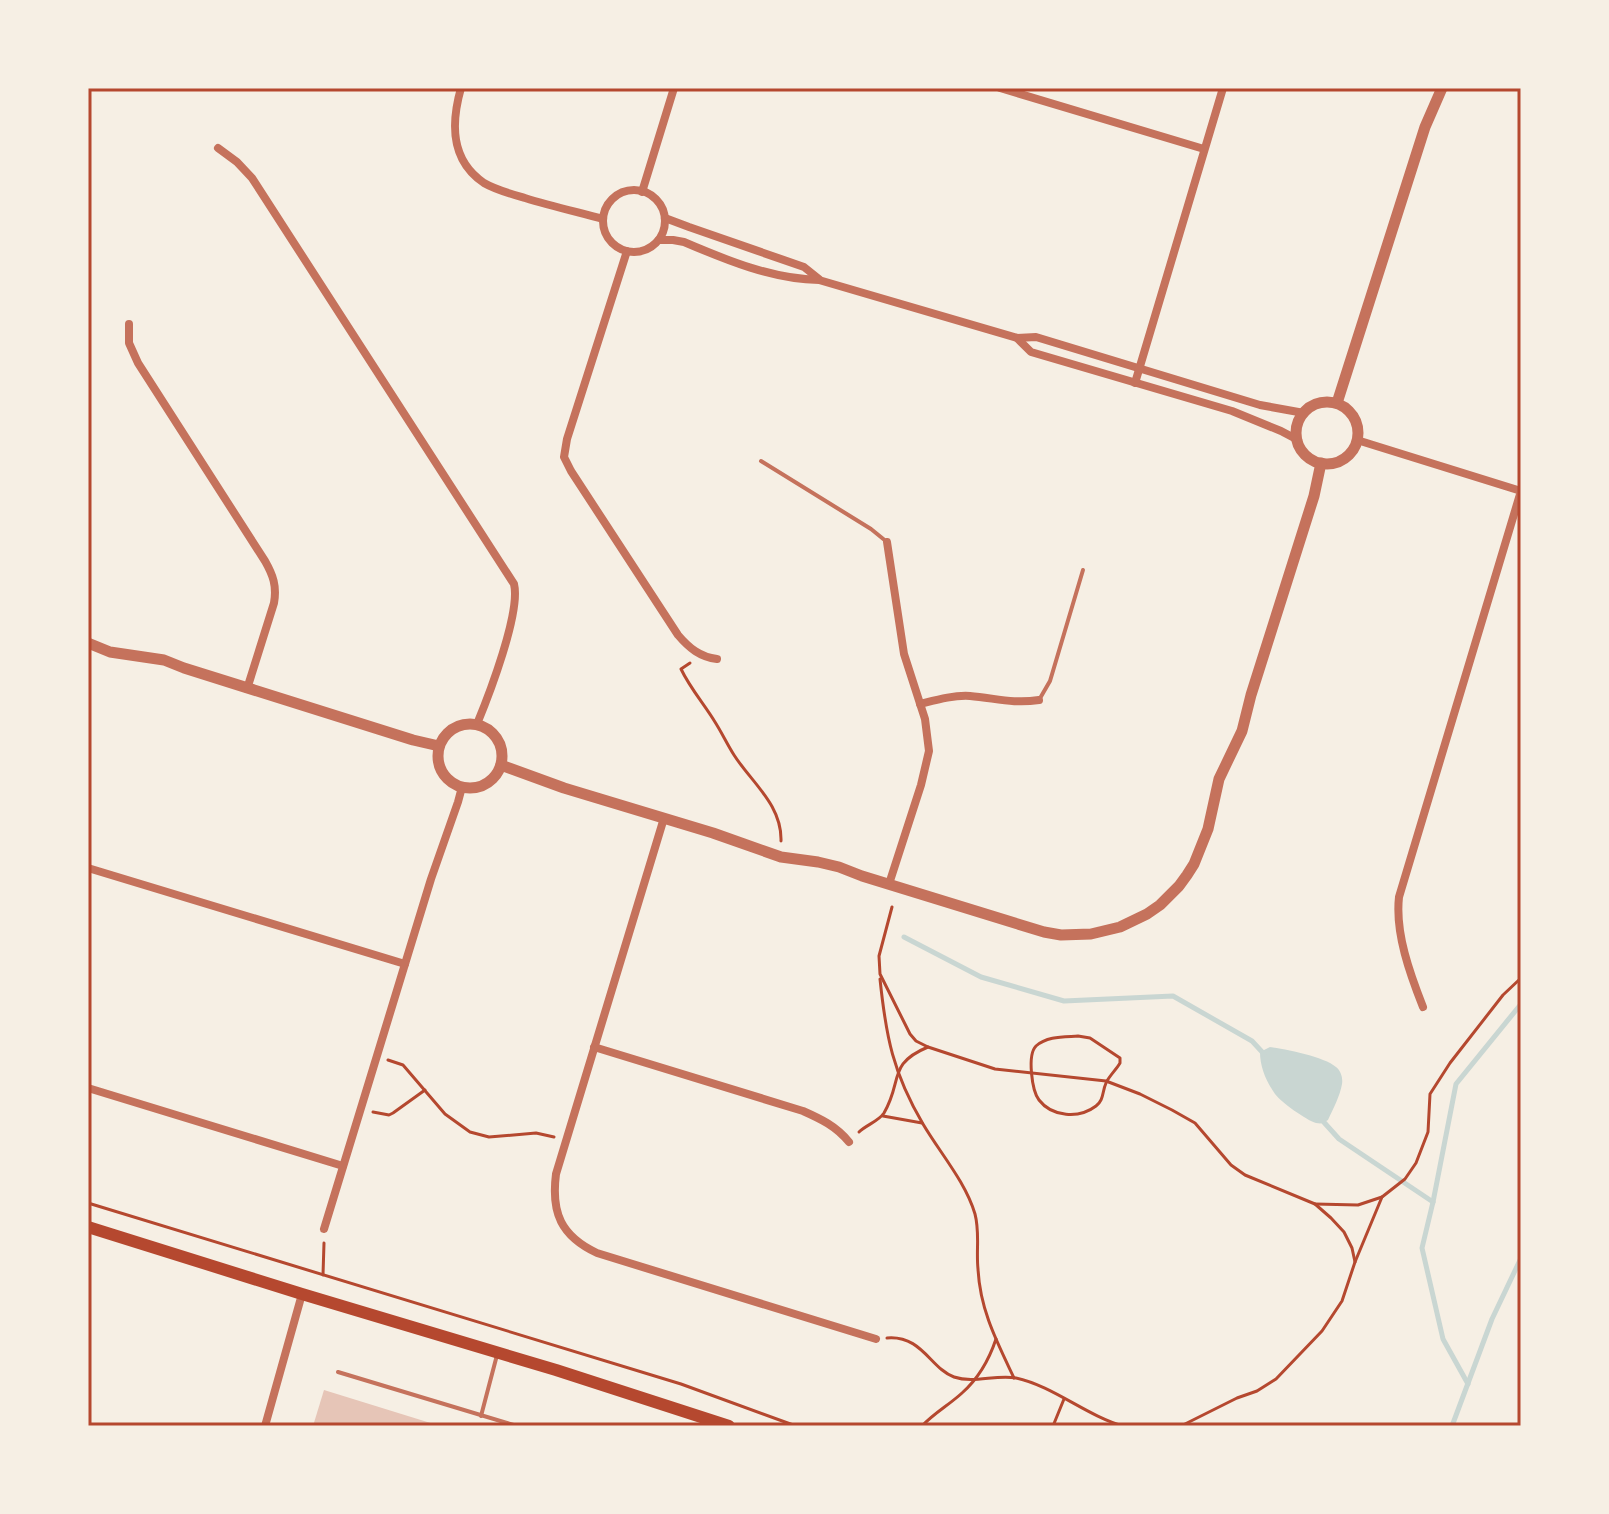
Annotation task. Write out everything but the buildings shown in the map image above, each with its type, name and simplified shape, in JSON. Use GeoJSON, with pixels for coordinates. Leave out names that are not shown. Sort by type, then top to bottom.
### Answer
{"type":"FeatureCollection","features":[{"type":"Feature","properties":{"kind":"main road"},"geometry":{"type":"LineString","coordinates":[[88,1227],[729,1426]]}},
{"type":"Feature","properties":{"kind":"street"},"geometry":{"type":"LineString","coordinates":[[461,88],[454,114],[454,134],[460,155],[477,177],[498,190],[603,219]]}},
{"type":"Feature","properties":{"kind":"street"},"geometry":{"type":"LineString","coordinates":[[642,192],[674,88]]}},
{"type":"Feature","properties":{"kind":"street"},"geometry":{"type":"LineString","coordinates":[[1000,88],[1204,149]]}},
{"type":"Feature","properties":{"kind":"street"},"geometry":{"type":"LineString","coordinates":[[1135,383],[1223,88]]}},
{"type":"Feature","properties":{"kind":"street"},"geometry":{"type":"LineString","coordinates":[[1337,403],[1425,127],[1442,88]]}},
{"type":"Feature","properties":{"kind":"street"},"geometry":{"type":"LineString","coordinates":[[218,148],[252,178],[514,584],[516,598],[512,617],[477,724]]}},
{"type":"Feature","properties":{"kind":"street"},"geometry":{"type":"LineString","coordinates":[[632,191],[653,197],[661,206],[665,218],[659,240],[639,252],[627,251],[609,240],[603,219],[612,199],[632,191]]}},
{"type":"Feature","properties":{"kind":"street"},"geometry":{"type":"LineString","coordinates":[[665,218],[804,267],[819,280]]}},
{"type":"Feature","properties":{"kind":"street"},"geometry":{"type":"LineString","coordinates":[[659,240],[684,242],[769,273],[819,280],[1017,338],[1036,337],[1260,405],[1304,413]]}},
{"type":"Feature","properties":{"kind":"street"},"geometry":{"type":"LineString","coordinates":[[627,251],[564,457],[678,635],[701,656],[717,659]]}},
{"type":"Feature","properties":{"kind":"street"},"geometry":{"type":"LineString","coordinates":[[129,324],[129,343],[138,363],[273,577],[274,603],[247,689]]}},
{"type":"Feature","properties":{"kind":"street"},"geometry":{"type":"LineString","coordinates":[[1017,338],[1031,352],[1232,411],[1298,440]]}},
{"type":"Feature","properties":{"kind":"street"},"geometry":{"type":"LineString","coordinates":[[1319,403],[1337,403],[1352,414],[1358,431],[1354,449],[1339,461],[1330,463],[1321,463],[1306,455],[1297,431],[1304,413],[1319,403]]}},
{"type":"Feature","properties":{"kind":"street"},"geometry":{"type":"LineString","coordinates":[[1357,440],[1521,491],[1399,897],[1398,923],[1423,1007]]}},
{"type":"Feature","properties":{"kind":"street"},"geometry":{"type":"LineString","coordinates":[[501,765],[781,857],[839,867],[1044,932],[1091,934],[1120,927],[1147,914],[1169,897],[1194,864],[1208,829],[1219,779],[1242,731],[1314,496],[1321,463]]}},
{"type":"Feature","properties":{"kind":"street"},"geometry":{"type":"LineString","coordinates":[[887,542],[904,654],[920,704],[929,751],[889,884]]}},
{"type":"Feature","properties":{"kind":"street"},"geometry":{"type":"LineString","coordinates":[[88,643],[110,652],[164,660],[247,689],[439,746]]}},
{"type":"Feature","properties":{"kind":"street"},"geometry":{"type":"LineString","coordinates":[[920,704],[958,696],[1005,702],[1039,700]]}},
{"type":"Feature","properties":{"kind":"street"},"geometry":{"type":"LineString","coordinates":[[477,724],[487,728],[501,744],[501,765],[497,774],[482,786],[462,787],[445,776],[440,767],[439,746],[450,731],[477,724]]}},
{"type":"Feature","properties":{"kind":"street"},"geometry":{"type":"LineString","coordinates":[[324,1229],[462,787]]}},
{"type":"Feature","properties":{"kind":"street"},"geometry":{"type":"LineString","coordinates":[[664,818],[556,1174],[556,1208],[576,1241],[597,1253],[876,1339]]}},
{"type":"Feature","properties":{"kind":"street"},"geometry":{"type":"LineString","coordinates":[[88,868],[405,964]]}},
{"type":"Feature","properties":{"kind":"street"},"geometry":{"type":"LineString","coordinates":[[594,1047],[803,1111],[826,1121],[849,1142]]}},
{"type":"Feature","properties":{"kind":"street"},"geometry":{"type":"LineString","coordinates":[[88,1088],[343,1166]]}},
{"type":"Feature","properties":{"kind":"street"},"geometry":{"type":"LineString","coordinates":[[265,1426],[302,1294]]}},
{"type":"Feature","properties":{"kind":"lane"},"geometry":{"type":"LineString","coordinates":[[761,461],[887,542]]}},
{"type":"Feature","properties":{"kind":"lane"},"geometry":{"type":"LineString","coordinates":[[1039,700],[1050,681],[1083,570]]}},
{"type":"Feature","properties":{"kind":"lane"},"geometry":{"type":"LineString","coordinates":[[481,1416],[498,1353]]}},
{"type":"Feature","properties":{"kind":"lane"},"geometry":{"type":"LineString","coordinates":[[338,1372],[517,1426]]}},
{"type":"Feature","properties":{"kind":"path"},"geometry":{"type":"LineString","coordinates":[[701,656],[681,669],[735,757],[769,799],[782,830],[781,857]]}},
{"type":"Feature","properties":{"kind":"path"},"geometry":{"type":"LineString","coordinates":[[892,907],[879,956],[885,1025],[898,1076],[974,1212],[979,1234],[978,1268],[984,1308],[989,1326],[1014,1378]]}},
{"type":"Feature","properties":{"kind":"path"},"geometry":{"type":"LineString","coordinates":[[880,974],[916,1041],[995,1069],[1106,1081],[1140,1094],[1195,1123],[1231,1165],[1245,1175],[1315,1204],[1344,1232],[1355,1262]]}},
{"type":"Feature","properties":{"kind":"path"},"geometry":{"type":"LineString","coordinates":[[1315,1204],[1358,1205],[1382,1197],[1405,1179],[1416,1163],[1428,1132],[1430,1094],[1458,1051],[1503,995],[1521,978]]}},
{"type":"Feature","properties":{"kind":"path"},"geometry":{"type":"LineString","coordinates":[[1050,1038],[1090,1038],[1120,1058],[1118,1068],[1106,1081],[1103,1096],[1096,1106],[1080,1113],[1050,1110],[1035,1093],[1031,1052],[1050,1038]]}},
{"type":"Feature","properties":{"kind":"path"},"geometry":{"type":"LineString","coordinates":[[849,1142],[864,1127],[883,1116],[902,1062],[928,1047]]}},
{"type":"Feature","properties":{"kind":"path"},"geometry":{"type":"LineString","coordinates":[[377,1057],[403,1065],[452,1120],[470,1132],[489,1137],[536,1133],[566,1139]]}},
{"type":"Feature","properties":{"kind":"path"},"geometry":{"type":"LineString","coordinates":[[361,1109],[389,1115],[425,1090]]}},
{"type":"Feature","properties":{"kind":"path"},"geometry":{"type":"LineString","coordinates":[[883,1116],[922,1123]]}},
{"type":"Feature","properties":{"kind":"path"},"geometry":{"type":"LineString","coordinates":[[1181,1426],[1276,1379],[1322,1331],[1342,1301],[1382,1197]]}},
{"type":"Feature","properties":{"kind":"path"},"geometry":{"type":"LineString","coordinates":[[88,1203],[681,1384],[796,1426]]}},
{"type":"Feature","properties":{"kind":"path"},"geometry":{"type":"LineString","coordinates":[[323,1275],[324,1229]]}},
{"type":"Feature","properties":{"kind":"path"},"geometry":{"type":"LineString","coordinates":[[876,1339],[899,1337],[924,1352],[952,1376],[1014,1378],[1123,1426]]}},
{"type":"Feature","properties":{"kind":"path"},"geometry":{"type":"LineString","coordinates":[[922,1426],[976,1379],[996,1339]]}},
{"type":"Feature","properties":{"kind":"path"},"geometry":{"type":"LineString","coordinates":[[1053,1426],[1064,1399]]}},
{"type":"Feature","properties":{"kind":"shaded area"},"geometry":{"type":"Polygon","coordinates":[[[1270,1047],[1314,1057],[1338,1069],[1342,1084],[1328,1120],[1316,1123],[1300,1115],[1275,1094],[1264,1074],[1260,1058],[1260,1052],[1270,1047]]]}},
{"type":"Feature","properties":{"kind":"waterway"},"geometry":{"type":"LineString","coordinates":[[904,937],[981,977],[1064,1001],[1173,996],[1252,1041],[1264,1054]]}},
{"type":"Feature","properties":{"kind":"waterway"},"geometry":{"type":"LineString","coordinates":[[1468,1384],[1443,1339],[1422,1248],[1456,1084],[1521,1004]]}},
{"type":"Feature","properties":{"kind":"waterway"},"geometry":{"type":"LineString","coordinates":[[1321,1119],[1339,1139],[1433,1202]]}},
{"type":"Feature","properties":{"kind":"waterway"},"geometry":{"type":"LineString","coordinates":[[1452,1426],[1492,1319],[1521,1258]]}}]}
